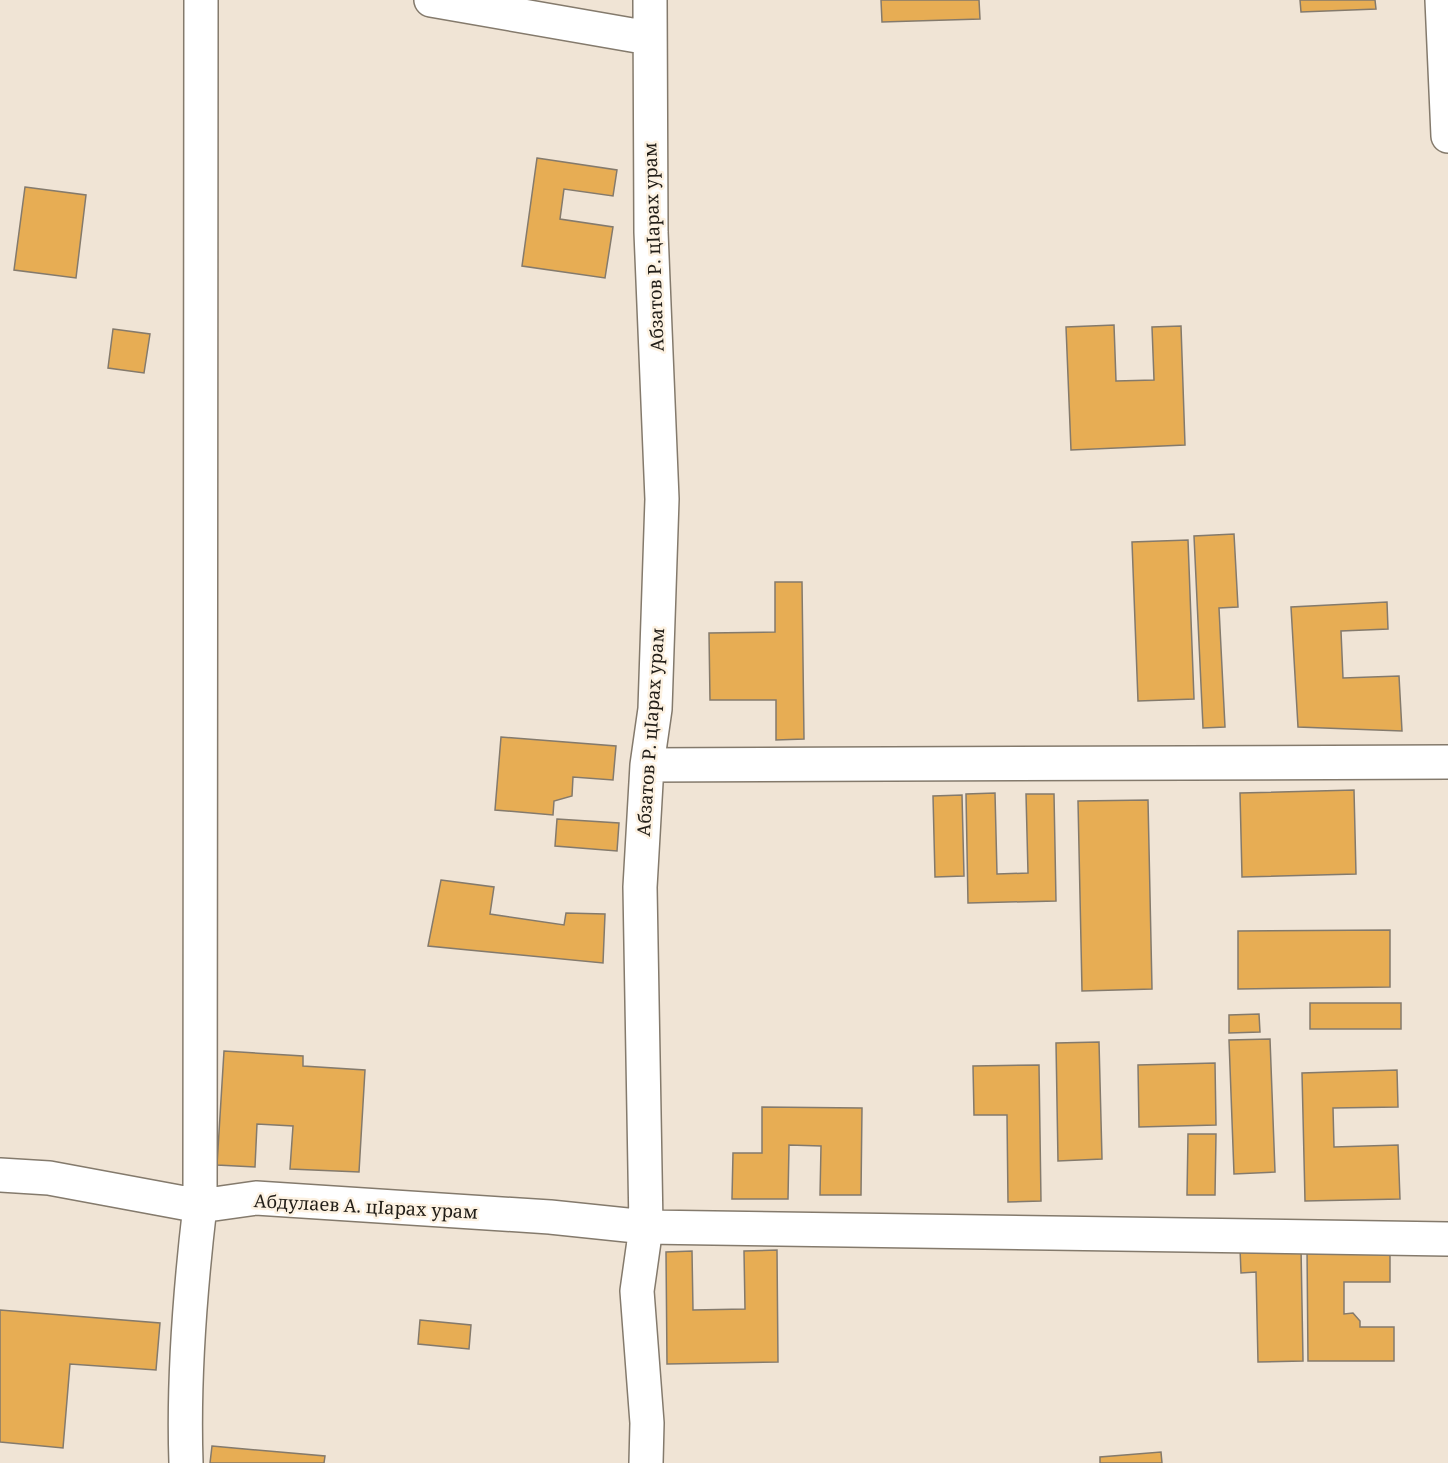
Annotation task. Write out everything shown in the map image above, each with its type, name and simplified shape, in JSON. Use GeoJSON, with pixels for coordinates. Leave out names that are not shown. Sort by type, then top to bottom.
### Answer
{"type":"FeatureCollection","features":[{"type":"Feature","properties":{"kind":"street"},"geometry":{"type":"LineString","coordinates":[[186,1463],[184,1425],[192,1275],[200,1206],[201,0]]}},
{"type":"Feature","properties":{"kind":"street"},"geometry":{"type":"LineString","coordinates":[[431,0],[649,38]]}},
{"type":"Feature","properties":{"kind":"street","name":"Абзатов Р. цIарах урам"},"geometry":{"type":"LineString","coordinates":[[646,1463],[647,1423],[637,1291],[646,1227],[640,887],[647,765],[655,709],[662,499],[651,232],[650,0]]}},
{"type":"Feature","properties":{"kind":"street"},"geometry":{"type":"LineString","coordinates":[[1442,0],[1448,136]]}},
{"type":"Feature","properties":{"kind":"street"},"geometry":{"type":"LineString","coordinates":[[647,765],[1448,762]]}},
{"type":"Feature","properties":{"kind":"street","name":"Абдулаев А. цIарах урам"},"geometry":{"type":"LineString","coordinates":[[0,1175],[49,1178],[200,1206],[256,1198],[550,1217],[646,1227],[1448,1239]]}},
{"type":"Feature","properties":{"kind":"building"},"geometry":{"type":"Polygon","coordinates":[[[881,0],[979,0],[980,19],[882,22],[881,0]]]}},
{"type":"Feature","properties":{"kind":"building"},"geometry":{"type":"Polygon","coordinates":[[[1300,0],[1375,0],[1376,9],[1301,12],[1300,0]]]}},
{"type":"Feature","properties":{"kind":"building"},"geometry":{"type":"Polygon","coordinates":[[[537,158],[617,170],[613,196],[564,189],[560,219],[613,227],[605,278],[522,266],[537,158]]]}},
{"type":"Feature","properties":{"kind":"building"},"geometry":{"type":"Polygon","coordinates":[[[25,187],[86,195],[76,278],[14,270],[25,187]]]}},
{"type":"Feature","properties":{"kind":"building"},"geometry":{"type":"Polygon","coordinates":[[[1114,325],[1116,381],[1154,380],[1152,327],[1181,326],[1185,445],[1071,450],[1066,327],[1114,325]]]}},
{"type":"Feature","properties":{"kind":"building"},"geometry":{"type":"Polygon","coordinates":[[[113,329],[150,334],[144,373],[108,368],[113,329]]]}},
{"type":"Feature","properties":{"kind":"building"},"geometry":{"type":"Polygon","coordinates":[[[1234,534],[1238,607],[1219,608],[1225,727],[1203,728],[1194,536],[1234,534]]]}},
{"type":"Feature","properties":{"kind":"building"},"geometry":{"type":"Polygon","coordinates":[[[1188,540],[1194,699],[1138,701],[1132,542],[1188,540]]]}},
{"type":"Feature","properties":{"kind":"building"},"geometry":{"type":"Polygon","coordinates":[[[775,582],[802,582],[804,739],[776,740],[776,700],[710,700],[709,633],[775,632],[775,582]]]}},
{"type":"Feature","properties":{"kind":"building"},"geometry":{"type":"Polygon","coordinates":[[[1387,602],[1388,629],[1341,631],[1343,678],[1399,676],[1402,731],[1298,727],[1291,607],[1387,602]]]}},
{"type":"Feature","properties":{"kind":"building"},"geometry":{"type":"Polygon","coordinates":[[[501,737],[616,746],[613,780],[573,777],[572,796],[554,801],[553,815],[495,810],[501,737]]]}},
{"type":"Feature","properties":{"kind":"building"},"geometry":{"type":"Polygon","coordinates":[[[1354,790],[1356,874],[1242,877],[1240,793],[1354,790]]]}},
{"type":"Feature","properties":{"kind":"building"},"geometry":{"type":"Polygon","coordinates":[[[995,793],[997,874],[1028,873],[1026,794],[1054,794],[1056,901],[968,903],[966,794],[995,793]]]}},
{"type":"Feature","properties":{"kind":"building"},"geometry":{"type":"Polygon","coordinates":[[[962,795],[964,876],[935,877],[933,796],[962,795]]]}},
{"type":"Feature","properties":{"kind":"building"},"geometry":{"type":"Polygon","coordinates":[[[1148,800],[1152,989],[1082,991],[1078,801],[1148,800]]]}},
{"type":"Feature","properties":{"kind":"building"},"geometry":{"type":"Polygon","coordinates":[[[557,819],[619,823],[617,851],[555,846],[557,819]]]}},
{"type":"Feature","properties":{"kind":"building"},"geometry":{"type":"Polygon","coordinates":[[[441,880],[494,887],[490,914],[564,925],[566,913],[605,914],[603,963],[428,946],[441,880]]]}},
{"type":"Feature","properties":{"kind":"building"},"geometry":{"type":"Polygon","coordinates":[[[1390,930],[1390,987],[1238,989],[1238,931],[1390,930]]]}},
{"type":"Feature","properties":{"kind":"building"},"geometry":{"type":"Polygon","coordinates":[[[1310,1003],[1401,1003],[1401,1029],[1310,1029],[1310,1003]]]}},
{"type":"Feature","properties":{"kind":"building"},"geometry":{"type":"Polygon","coordinates":[[[1259,1014],[1260,1032],[1229,1033],[1229,1015],[1259,1014]]]}},
{"type":"Feature","properties":{"kind":"building"},"geometry":{"type":"Polygon","coordinates":[[[1270,1039],[1275,1172],[1234,1174],[1229,1040],[1270,1039]]]}},
{"type":"Feature","properties":{"kind":"building"},"geometry":{"type":"Polygon","coordinates":[[[1099,1042],[1102,1159],[1058,1161],[1056,1043],[1099,1042]]]}},
{"type":"Feature","properties":{"kind":"building"},"geometry":{"type":"Polygon","coordinates":[[[224,1051],[303,1056],[303,1066],[365,1070],[359,1172],[290,1169],[293,1126],[257,1124],[255,1167],[217,1165],[224,1051]]]}},
{"type":"Feature","properties":{"kind":"building"},"geometry":{"type":"Polygon","coordinates":[[[1215,1063],[1216,1125],[1139,1127],[1138,1065],[1215,1063]]]}},
{"type":"Feature","properties":{"kind":"building"},"geometry":{"type":"Polygon","coordinates":[[[1039,1065],[1041,1201],[1008,1202],[1007,1115],[974,1115],[973,1066],[1039,1065]]]}},
{"type":"Feature","properties":{"kind":"building"},"geometry":{"type":"Polygon","coordinates":[[[1397,1070],[1398,1107],[1333,1108],[1334,1147],[1398,1145],[1400,1199],[1305,1201],[1302,1073],[1397,1070]]]}},
{"type":"Feature","properties":{"kind":"building"},"geometry":{"type":"Polygon","coordinates":[[[762,1107],[862,1108],[861,1195],[820,1195],[821,1146],[789,1145],[788,1199],[732,1199],[733,1153],[762,1153],[762,1107]]]}},
{"type":"Feature","properties":{"kind":"building"},"geometry":{"type":"Polygon","coordinates":[[[1188,1134],[1216,1134],[1215,1195],[1187,1195],[1188,1134]]]}},
{"type":"Feature","properties":{"kind":"building"},"geometry":{"type":"Polygon","coordinates":[[[1390,1246],[1390,1282],[1344,1282],[1344,1314],[1353,1313],[1360,1321],[1360,1327],[1394,1327],[1394,1361],[1308,1361],[1307,1247],[1390,1246]]]}},
{"type":"Feature","properties":{"kind":"building"},"geometry":{"type":"Polygon","coordinates":[[[1301,1247],[1303,1361],[1258,1362],[1256,1272],[1241,1273],[1240,1249],[1301,1247]]]}},
{"type":"Feature","properties":{"kind":"building"},"geometry":{"type":"Polygon","coordinates":[[[777,1250],[778,1362],[667,1364],[666,1252],[692,1251],[693,1310],[745,1309],[744,1251],[777,1250]]]}},
{"type":"Feature","properties":{"kind":"building"},"geometry":{"type":"Polygon","coordinates":[[[0,1310],[160,1323],[156,1370],[70,1364],[63,1448],[0,1442],[0,1310]]]}},
{"type":"Feature","properties":{"kind":"building"},"geometry":{"type":"Polygon","coordinates":[[[420,1320],[471,1325],[469,1349],[418,1344],[420,1320]]]}},
{"type":"Feature","properties":{"kind":"building"},"geometry":{"type":"Polygon","coordinates":[[[212,1446],[325,1456],[324,1463],[210,1463],[212,1446]]]}},
{"type":"Feature","properties":{"kind":"building"},"geometry":{"type":"Polygon","coordinates":[[[1161,1452],[1162,1463],[1100,1463],[1100,1457],[1161,1452]]]}}]}
